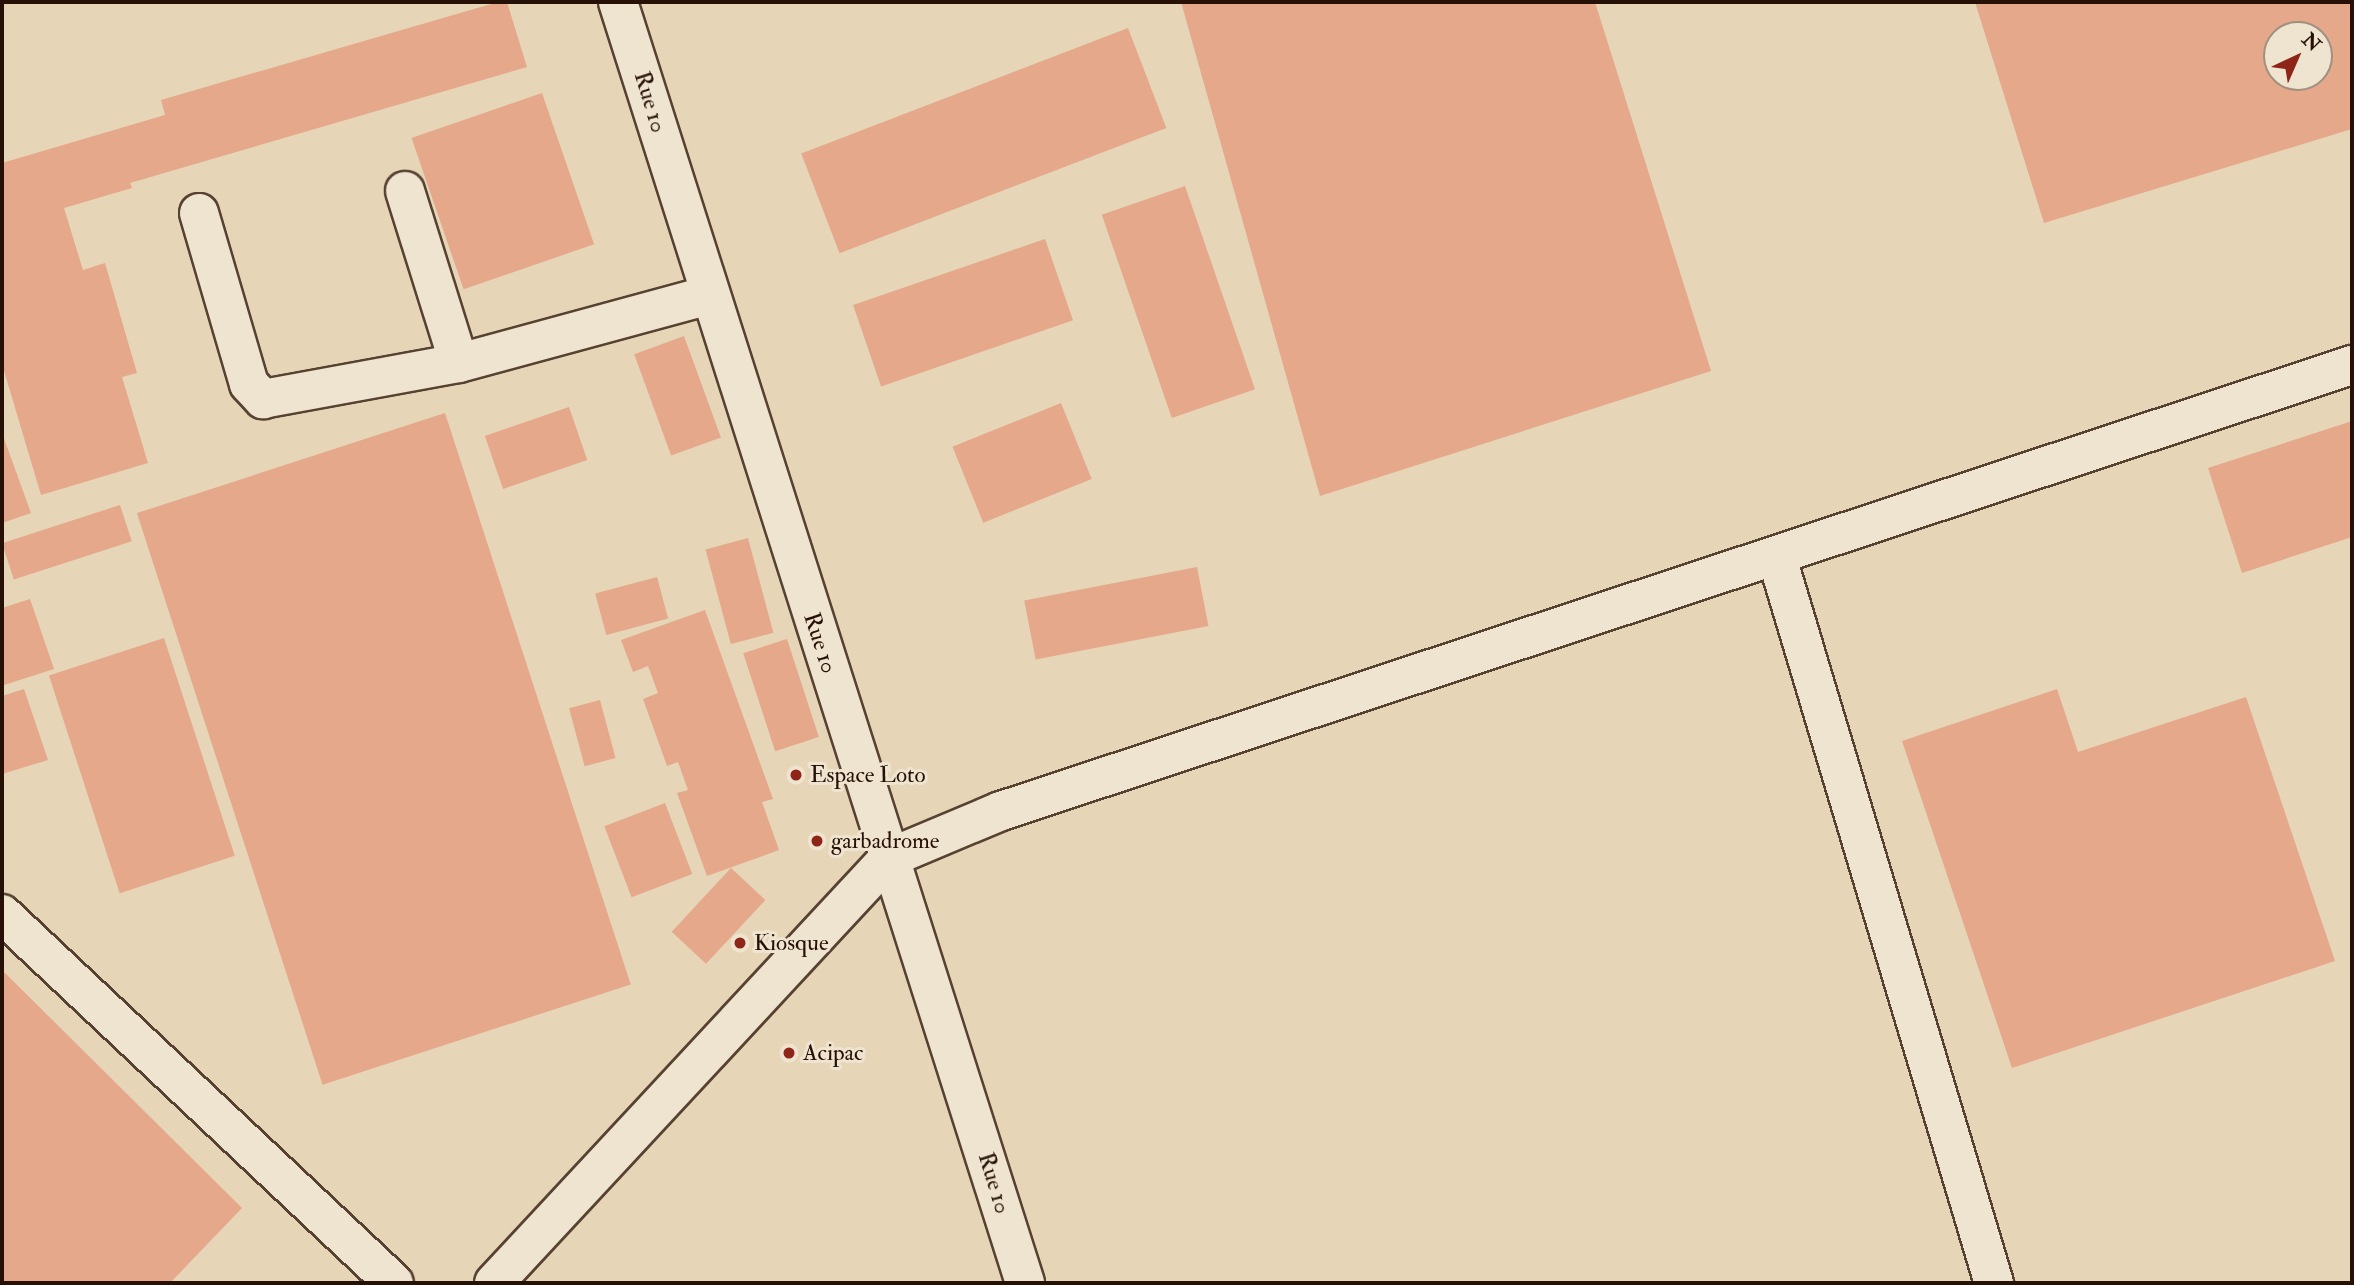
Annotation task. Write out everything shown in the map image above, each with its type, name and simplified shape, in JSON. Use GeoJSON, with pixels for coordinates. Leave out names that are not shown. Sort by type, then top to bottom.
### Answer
{"type":"FeatureCollection","features":[{"type":"Feature","properties":{"kind":"street","name":"Rue 10"},"geometry":{"type":"LineString","coordinates":[[618,2],[1024,1283]]}},
{"type":"Feature","properties":{"kind":"street"},"geometry":{"type":"LineString","coordinates":[[405,191],[459,363]]}},
{"type":"Feature","properties":{"kind":"street"},"geometry":{"type":"LineString","coordinates":[[198,214],[249,384],[263,399],[459,363],[710,295]]}},
{"type":"Feature","properties":{"kind":"street"},"geometry":{"type":"LineString","coordinates":[[494,1283],[889,858],[1001,811],[1777,558],[2352,365]]}},
{"type":"Feature","properties":{"kind":"street"},"geometry":{"type":"LineString","coordinates":[[1777,558],[1855,836],[1994,1283]]}},
{"type":"Feature","properties":{"kind":"street"},"geometry":{"type":"LineString","coordinates":[[2,914],[394,1283]]}},
{"type":"Feature","properties":{"kind":"building"},"geometry":{"type":"Polygon","coordinates":[[[498,2],[507,2],[527,67],[130,183],[132,188],[64,208],[83,270],[105,263],[137,373],[122,377],[148,463],[41,495],[2,364],[2,163],[165,115],[161,100],[498,2]]]}},
{"type":"Feature","properties":{"kind":"building"},"geometry":{"type":"Polygon","coordinates":[[[1181,2],[1595,2],[1711,371],[1320,496],[1181,2]]]}},
{"type":"Feature","properties":{"kind":"building"},"geometry":{"type":"Polygon","coordinates":[[[1975,2],[2352,2],[2352,129],[2044,223],[1975,2]]]}},
{"type":"Feature","properties":{"kind":"building"},"geometry":{"type":"Polygon","coordinates":[[[1128,28],[1166,128],[840,253],[801,153],[1128,28]]]}},
{"type":"Feature","properties":{"kind":"building"},"geometry":{"type":"Polygon","coordinates":[[[542,93],[594,244],[464,289],[412,138],[542,93]]]}},
{"type":"Feature","properties":{"kind":"building"},"geometry":{"type":"Polygon","coordinates":[[[1185,186],[1255,389],[1172,418],[1102,215],[1185,186]]]}},
{"type":"Feature","properties":{"kind":"building"},"geometry":{"type":"Polygon","coordinates":[[[1045,239],[1073,320],[881,386],[853,305],[1045,239]]]}},
{"type":"Feature","properties":{"kind":"building"},"geometry":{"type":"Polygon","coordinates":[[[684,336],[721,437],[671,456],[634,354],[684,336]]]}},
{"type":"Feature","properties":{"kind":"building"},"geometry":{"type":"Polygon","coordinates":[[[1061,403],[1092,479],[983,523],[953,447],[1061,403]]]}},
{"type":"Feature","properties":{"kind":"building"},"geometry":{"type":"Polygon","coordinates":[[[569,407],[587,460],[503,489],[485,436],[569,407]]]}},
{"type":"Feature","properties":{"kind":"building"},"geometry":{"type":"Polygon","coordinates":[[[445,413],[631,985],[323,1085],[137,513],[445,413]]]}},
{"type":"Feature","properties":{"kind":"building"},"geometry":{"type":"Polygon","coordinates":[[[2352,421],[2352,537],[2242,573],[2208,468],[2352,421]]]}},
{"type":"Feature","properties":{"kind":"building"},"geometry":{"type":"Polygon","coordinates":[[[2,433],[31,513],[2,523],[2,433]]]}},
{"type":"Feature","properties":{"kind":"building"},"geometry":{"type":"Polygon","coordinates":[[[120,505],[132,541],[14,579],[2,543],[120,505]]]}},
{"type":"Feature","properties":{"kind":"building"},"geometry":{"type":"Polygon","coordinates":[[[748,538],[773,633],[731,644],[705,549],[748,538]]]}},
{"type":"Feature","properties":{"kind":"building"},"geometry":{"type":"Polygon","coordinates":[[[1197,567],[1208,626],[1036,659],[1024,601],[1197,567]]]}},
{"type":"Feature","properties":{"kind":"building"},"geometry":{"type":"Polygon","coordinates":[[[657,577],[668,619],[606,635],[595,594],[657,577]]]}},
{"type":"Feature","properties":{"kind":"building"},"geometry":{"type":"Polygon","coordinates":[[[30,599],[54,669],[4,685],[2,608],[30,599]]]}},
{"type":"Feature","properties":{"kind":"building"},"geometry":{"type":"Polygon","coordinates":[[[705,610],[773,799],[762,802],[779,850],[707,876],[677,793],[688,790],[678,762],[667,766],[643,699],[658,693],[648,666],[633,672],[621,640],[705,610]]]}},
{"type":"Feature","properties":{"kind":"building"},"geometry":{"type":"Polygon","coordinates":[[[164,638],[235,856],[120,893],[49,675],[164,638]]]}},
{"type":"Feature","properties":{"kind":"building"},"geometry":{"type":"Polygon","coordinates":[[[787,639],[819,737],[775,751],[743,653],[787,639]]]}},
{"type":"Feature","properties":{"kind":"building"},"geometry":{"type":"Polygon","coordinates":[[[24,689],[48,760],[2,774],[2,696],[24,689]]]}},
{"type":"Feature","properties":{"kind":"building"},"geometry":{"type":"Polygon","coordinates":[[[2057,689],[2078,752],[2246,697],[2335,961],[2012,1068],[1902,741],[2057,689]]]}},
{"type":"Feature","properties":{"kind":"building"},"geometry":{"type":"Polygon","coordinates":[[[600,700],[616,758],[585,766],[569,708],[600,700]]]}},
{"type":"Feature","properties":{"kind":"building"},"geometry":{"type":"Polygon","coordinates":[[[665,803],[692,874],[632,897],[604,826],[665,803]]]}},
{"type":"Feature","properties":{"kind":"building"},"geometry":{"type":"Polygon","coordinates":[[[731,868],[765,900],[706,964],[672,932],[731,868]]]}},
{"type":"Feature","properties":{"kind":"building"},"geometry":{"type":"Polygon","coordinates":[[[2,970],[242,1208],[170,1283],[2,1283],[2,970]]]}},
{"type":"Feature","properties":{"kind":"place","name":"Espace Loto"},"geometry":{"type":"Point","coordinates":[796,775]}},
{"type":"Feature","properties":{"kind":"place","name":"garbadrome"},"geometry":{"type":"Point","coordinates":[817,841]}},
{"type":"Feature","properties":{"kind":"place","name":"Kiosque"},"geometry":{"type":"Point","coordinates":[740,943]}},
{"type":"Feature","properties":{"kind":"place","name":"Acipac"},"geometry":{"type":"Point","coordinates":[789,1053]}}]}
